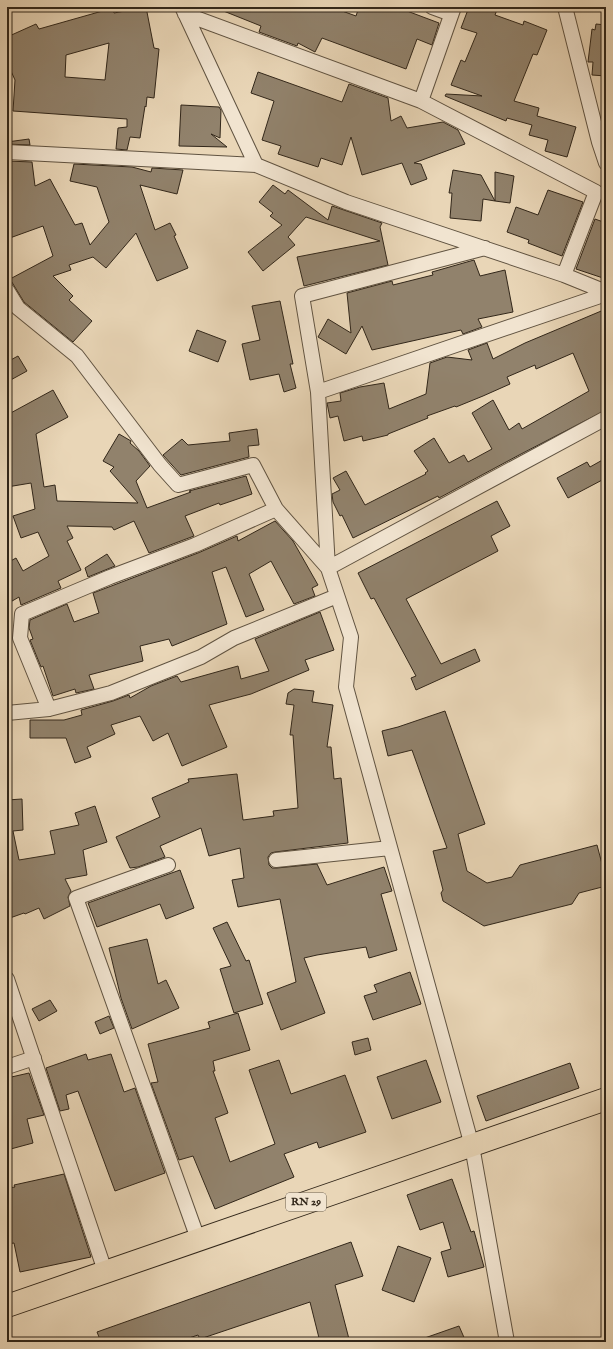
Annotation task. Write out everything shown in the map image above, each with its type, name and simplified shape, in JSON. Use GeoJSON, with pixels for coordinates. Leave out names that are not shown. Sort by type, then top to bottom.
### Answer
{"type":"FeatureCollection","features":[{"type":"Feature","properties":{"kind":"main road","name":"RN 29"},"geometry":{"type":"LineString","coordinates":[[7,1306],[198,1239],[606,1100]]}},
{"type":"Feature","properties":{"kind":"street"},"geometry":{"type":"LineString","coordinates":[[421,101],[453,10],[432,7]]}},
{"type":"Feature","properties":{"kind":"street"},"geometry":{"type":"LineString","coordinates":[[564,7],[599,142],[606,163]]}},
{"type":"Feature","properties":{"kind":"street"},"geometry":{"type":"LineString","coordinates":[[184,11],[421,101],[596,192],[564,275]]}},
{"type":"Feature","properties":{"kind":"street"},"geometry":{"type":"LineString","coordinates":[[184,11],[256,165]]}},
{"type":"Feature","properties":{"kind":"street"},"geometry":{"type":"LineString","coordinates":[[7,152],[256,165],[346,202],[564,275],[606,293]]}},
{"type":"Feature","properties":{"kind":"street"},"geometry":{"type":"LineString","coordinates":[[485,248],[302,296],[318,392],[328,568],[351,637],[346,687],[472,1146],[507,1342]]}},
{"type":"Feature","properties":{"kind":"street"},"geometry":{"type":"LineString","coordinates":[[7,290],[18,308],[77,356],[160,465],[178,485],[253,465],[276,509],[328,568]]}},
{"type":"Feature","properties":{"kind":"street"},"geometry":{"type":"LineString","coordinates":[[318,392],[606,293]]}},
{"type":"Feature","properties":{"kind":"street"},"geometry":{"type":"LineString","coordinates":[[328,568],[606,418]]}},
{"type":"Feature","properties":{"kind":"street"},"geometry":{"type":"LineString","coordinates":[[49,709],[20,638],[22,614],[110,577],[195,545],[276,509]]}},
{"type":"Feature","properties":{"kind":"street"},"geometry":{"type":"LineString","coordinates":[[7,713],[49,709],[111,693],[201,657],[234,638],[337,596]]}},
{"type":"Feature","properties":{"kind":"street"},"geometry":{"type":"LineString","coordinates":[[276,860],[390,848]]}},
{"type":"Feature","properties":{"kind":"street"},"geometry":{"type":"LineString","coordinates":[[168,865],[76,898],[198,1239]]}},
{"type":"Feature","properties":{"kind":"street"},"geometry":{"type":"LineString","coordinates":[[7,980],[106,1271]]}},
{"type":"Feature","properties":{"kind":"street"},"geometry":{"type":"LineString","coordinates":[[7,1067],[34,1058]]}},
{"type":"Feature","properties":{"kind":"building"},"geometry":{"type":"Polygon","coordinates":[[[146,7],[154,48],[159,49],[154,98],[147,97],[140,138],[130,137],[127,150],[116,149],[118,128],[127,127],[127,119],[13,111],[15,80],[7,62],[7,37],[36,24],[39,29],[113,8],[114,13],[146,7]],[[109,43],[66,55],[65,77],[105,80],[109,43]]]}},
{"type":"Feature","properties":{"kind":"building"},"geometry":{"type":"Polygon","coordinates":[[[216,7],[331,7],[356,16],[359,7],[409,7],[407,11],[439,23],[432,45],[417,39],[406,69],[322,38],[315,52],[298,43],[297,46],[259,32],[261,26],[216,7]]]}},
{"type":"Feature","properties":{"kind":"building"},"geometry":{"type":"Polygon","coordinates":[[[469,7],[498,7],[495,15],[523,25],[524,21],[547,30],[537,55],[533,54],[514,101],[539,108],[537,116],[576,127],[567,157],[545,151],[548,140],[529,135],[532,125],[507,118],[506,121],[445,96],[446,94],[482,96],[451,85],[461,60],[465,62],[477,33],[461,28],[469,7]]]}},
{"type":"Feature","properties":{"kind":"building"},"geometry":{"type":"Polygon","coordinates":[[[596,24],[606,25],[606,76],[592,75],[593,62],[588,62],[592,29],[595,30],[596,24]]]}},
{"type":"Feature","properties":{"kind":"building"},"geometry":{"type":"Polygon","coordinates":[[[258,72],[342,102],[349,84],[388,98],[391,121],[401,116],[407,128],[443,122],[458,130],[465,144],[414,163],[421,164],[427,179],[411,185],[402,163],[362,175],[351,137],[342,165],[321,158],[318,167],[278,154],[281,146],[262,140],[274,101],[251,93],[258,72]]]}},
{"type":"Feature","properties":{"kind":"building"},"geometry":{"type":"Polygon","coordinates":[[[181,105],[219,107],[221,110],[220,138],[211,134],[227,147],[179,146],[181,105]]]}},
{"type":"Feature","properties":{"kind":"building"},"geometry":{"type":"Polygon","coordinates":[[[29,139],[30,145],[7,144],[7,142],[29,139]]]}},
{"type":"Feature","properties":{"kind":"building"},"geometry":{"type":"Polygon","coordinates":[[[7,161],[32,162],[35,186],[50,179],[75,225],[82,223],[90,245],[109,222],[97,187],[70,181],[74,164],[132,167],[151,172],[152,168],[183,170],[177,194],[140,185],[155,230],[170,223],[188,268],[157,281],[136,233],[106,268],[93,257],[69,265],[71,270],[53,276],[73,296],[69,300],[92,321],[73,342],[24,302],[10,279],[53,256],[43,226],[7,239],[7,161]]]}},
{"type":"Feature","properties":{"kind":"building"},"geometry":{"type":"Polygon","coordinates":[[[453,170],[481,175],[495,201],[483,199],[481,221],[450,218],[452,193],[449,193],[453,170]]]}},
{"type":"Feature","properties":{"kind":"building"},"geometry":{"type":"Polygon","coordinates":[[[495,172],[514,176],[510,203],[495,201],[495,172]]]}},
{"type":"Feature","properties":{"kind":"building"},"geometry":{"type":"Polygon","coordinates":[[[273,185],[285,194],[288,190],[328,220],[332,206],[382,223],[380,227],[388,265],[304,286],[297,257],[380,241],[306,217],[288,237],[295,245],[263,271],[248,252],[282,225],[270,216],[273,213],[259,202],[273,185]]]}},
{"type":"Feature","properties":{"kind":"building"},"geometry":{"type":"Polygon","coordinates":[[[548,190],[583,202],[562,256],[528,243],[529,240],[507,232],[516,207],[538,215],[548,190]]]}},
{"type":"Feature","properties":{"kind":"building"},"geometry":{"type":"Polygon","coordinates":[[[595,219],[606,223],[606,279],[576,269],[595,219]]]}},
{"type":"Feature","properties":{"kind":"building"},"geometry":{"type":"Polygon","coordinates":[[[474,260],[480,276],[505,270],[513,312],[478,319],[482,327],[463,334],[461,330],[372,350],[362,326],[346,354],[318,337],[328,319],[351,333],[347,293],[392,281],[393,285],[433,275],[432,272],[474,260]]]}},
{"type":"Feature","properties":{"kind":"building"},"geometry":{"type":"Polygon","coordinates":[[[280,301],[293,364],[290,364],[296,388],[284,392],[279,374],[250,380],[242,344],[260,340],[252,306],[280,301]]]}},
{"type":"Feature","properties":{"kind":"building"},"geometry":{"type":"Polygon","coordinates":[[[606,309],[606,410],[439,498],[438,496],[353,538],[342,515],[340,516],[333,502],[332,494],[340,490],[333,478],[346,471],[365,505],[426,474],[425,473],[428,471],[414,451],[434,438],[449,463],[464,455],[468,462],[492,449],[472,413],[493,400],[509,430],[519,423],[522,429],[589,391],[573,353],[536,369],[535,365],[507,377],[510,384],[483,396],[456,407],[455,406],[427,416],[428,418],[388,435],[363,441],[362,436],[344,441],[338,416],[330,418],[327,403],[341,401],[340,393],[360,387],[384,383],[389,409],[426,394],[430,363],[447,357],[472,360],[468,350],[487,343],[493,359],[525,343],[606,309]]]}},
{"type":"Feature","properties":{"kind":"building"},"geometry":{"type":"Polygon","coordinates":[[[197,330],[226,341],[218,362],[189,351],[197,330]]]}},
{"type":"Feature","properties":{"kind":"building"},"geometry":{"type":"Polygon","coordinates":[[[18,356],[27,371],[7,382],[7,362],[18,356]]]}},
{"type":"Feature","properties":{"kind":"building"},"geometry":{"type":"Polygon","coordinates":[[[53,390],[68,417],[36,434],[44,487],[55,485],[57,501],[138,503],[110,471],[114,467],[103,461],[119,434],[131,441],[130,443],[139,451],[150,466],[136,481],[147,508],[191,492],[189,491],[246,476],[252,494],[220,505],[219,503],[185,516],[194,536],[149,553],[134,521],[114,530],[112,527],[67,526],[73,538],[67,541],[81,570],[58,581],[61,588],[21,605],[19,597],[7,604],[7,563],[16,558],[23,571],[49,556],[38,532],[21,538],[13,516],[35,509],[31,483],[7,487],[7,415],[53,390]]]}},
{"type":"Feature","properties":{"kind":"building"},"geometry":{"type":"Polygon","coordinates":[[[257,429],[259,445],[248,446],[249,457],[181,475],[163,455],[182,439],[188,445],[230,441],[229,433],[257,429]]]}},
{"type":"Feature","properties":{"kind":"building"},"geometry":{"type":"Polygon","coordinates":[[[606,458],[606,478],[568,498],[557,478],[587,462],[590,467],[606,458]]]}},
{"type":"Feature","properties":{"kind":"building"},"geometry":{"type":"Polygon","coordinates":[[[497,501],[510,526],[491,536],[498,551],[406,599],[441,664],[475,649],[480,661],[416,690],[411,678],[416,676],[374,598],[371,599],[358,573],[497,501]]]}},
{"type":"Feature","properties":{"kind":"building"},"geometry":{"type":"Polygon","coordinates":[[[275,521],[293,541],[318,585],[312,588],[315,596],[294,604],[271,561],[249,574],[264,610],[246,617],[226,567],[212,572],[227,624],[172,646],[169,639],[140,646],[143,661],[89,675],[94,689],[76,693],[75,689],[53,696],[43,666],[41,667],[30,640],[33,639],[29,628],[30,620],[67,604],[74,622],[99,613],[93,593],[198,553],[237,536],[238,541],[275,521]]]}},
{"type":"Feature","properties":{"kind":"building"},"geometry":{"type":"Polygon","coordinates":[[[107,554],[115,566],[88,577],[85,568],[107,554]]]}},
{"type":"Feature","properties":{"kind":"building"},"geometry":{"type":"Polygon","coordinates":[[[320,612],[334,650],[305,660],[309,670],[251,694],[209,705],[227,747],[182,766],[168,733],[153,741],[140,716],[111,725],[115,734],[87,747],[91,757],[75,763],[66,738],[30,738],[30,720],[64,720],[82,715],[81,710],[129,695],[130,698],[151,686],[177,676],[181,682],[238,666],[241,679],[269,671],[255,639],[320,612]]]}},
{"type":"Feature","properties":{"kind":"building"},"geometry":{"type":"Polygon","coordinates":[[[294,689],[314,691],[312,702],[333,705],[327,747],[331,747],[334,779],[341,778],[348,843],[271,853],[268,857],[269,865],[272,868],[277,868],[317,864],[327,885],[384,867],[392,891],[381,894],[397,950],[369,958],[366,947],[304,958],[325,1013],[281,1030],[267,993],[296,982],[280,899],[238,907],[232,880],[244,878],[240,848],[209,856],[201,828],[160,846],[165,857],[138,867],[130,868],[116,837],[160,817],[152,798],[189,782],[188,779],[237,774],[243,820],[274,816],[273,811],[298,808],[293,735],[290,735],[294,705],[286,704],[288,693],[294,689]]]}},
{"type":"Feature","properties":{"kind":"building"},"geometry":{"type":"Polygon","coordinates":[[[445,711],[485,824],[458,834],[467,871],[487,883],[512,877],[520,865],[597,845],[606,879],[606,886],[579,893],[572,904],[484,926],[443,901],[441,893],[443,890],[433,851],[447,848],[412,750],[388,756],[382,731],[445,711]]]}},
{"type":"Feature","properties":{"kind":"building"},"geometry":{"type":"Polygon","coordinates":[[[22,799],[23,830],[13,831],[19,860],[55,854],[50,831],[79,825],[75,813],[95,806],[107,842],[83,850],[87,875],[65,879],[71,891],[68,897],[70,906],[44,919],[39,908],[7,919],[7,800],[22,799]]]}},
{"type":"Feature","properties":{"kind":"building"},"geometry":{"type":"Polygon","coordinates":[[[180,870],[194,908],[166,919],[160,904],[97,927],[88,903],[180,870]]]}},
{"type":"Feature","properties":{"kind":"building"},"geometry":{"type":"Polygon","coordinates":[[[227,922],[246,961],[249,960],[263,1004],[234,1013],[220,969],[231,966],[213,928],[227,922]]]}},
{"type":"Feature","properties":{"kind":"building"},"geometry":{"type":"Polygon","coordinates":[[[147,939],[158,984],[166,980],[179,1008],[132,1029],[121,998],[109,948],[147,939]]]}},
{"type":"Feature","properties":{"kind":"building"},"geometry":{"type":"Polygon","coordinates":[[[410,972],[421,1004],[373,1020],[364,996],[377,992],[374,985],[410,972]]]}},
{"type":"Feature","properties":{"kind":"building"},"geometry":{"type":"Polygon","coordinates":[[[50,1000],[57,1011],[39,1021],[32,1009],[50,1000]]]}},
{"type":"Feature","properties":{"kind":"building"},"geometry":{"type":"Polygon","coordinates":[[[238,1013],[250,1050],[213,1061],[215,1071],[213,1071],[228,1113],[215,1118],[230,1162],[275,1144],[249,1070],[279,1060],[291,1094],[345,1075],[366,1132],[319,1148],[317,1142],[284,1154],[294,1177],[215,1209],[193,1156],[179,1160],[151,1083],[158,1082],[148,1044],[210,1028],[208,1022],[238,1013]]]}},
{"type":"Feature","properties":{"kind":"building"},"geometry":{"type":"Polygon","coordinates":[[[109,1016],[114,1028],[100,1034],[95,1022],[109,1016]]]}},
{"type":"Feature","properties":{"kind":"building"},"geometry":{"type":"Polygon","coordinates":[[[368,1038],[371,1050],[355,1055],[352,1042],[368,1038]]]}},
{"type":"Feature","properties":{"kind":"building"},"geometry":{"type":"Polygon","coordinates":[[[86,1054],[88,1060],[111,1054],[124,1092],[135,1088],[165,1173],[115,1191],[78,1091],[66,1095],[69,1109],[60,1111],[46,1068],[86,1054]]]}},
{"type":"Feature","properties":{"kind":"building"},"geometry":{"type":"Polygon","coordinates":[[[426,1060],[441,1102],[392,1119],[377,1077],[426,1060]]]}},
{"type":"Feature","properties":{"kind":"building"},"geometry":{"type":"Polygon","coordinates":[[[570,1063],[579,1088],[486,1121],[477,1096],[570,1063]]]}},
{"type":"Feature","properties":{"kind":"building"},"geometry":{"type":"Polygon","coordinates":[[[29,1073],[44,1115],[27,1119],[33,1143],[7,1150],[7,1078],[29,1073]]]}},
{"type":"Feature","properties":{"kind":"building"},"geometry":{"type":"Polygon","coordinates":[[[64,1174],[91,1257],[20,1272],[14,1243],[7,1244],[7,1188],[15,1187],[14,1185],[64,1174]]]}},
{"type":"Feature","properties":{"kind":"building"},"geometry":{"type":"Polygon","coordinates":[[[452,1179],[471,1232],[474,1231],[484,1267],[448,1277],[441,1252],[451,1249],[443,1222],[420,1230],[407,1195],[452,1179]]]}},
{"type":"Feature","properties":{"kind":"building"},"geometry":{"type":"Polygon","coordinates":[[[351,1242],[363,1276],[335,1285],[349,1339],[338,1342],[320,1342],[310,1302],[200,1339],[198,1335],[177,1342],[101,1342],[97,1332],[351,1242]]]}},
{"type":"Feature","properties":{"kind":"building"},"geometry":{"type":"Polygon","coordinates":[[[398,1246],[431,1258],[414,1302],[382,1290],[398,1246]]]}},
{"type":"Feature","properties":{"kind":"building"},"geometry":{"type":"Polygon","coordinates":[[[459,1326],[466,1342],[419,1342],[419,1340],[459,1326]]]}}]}
